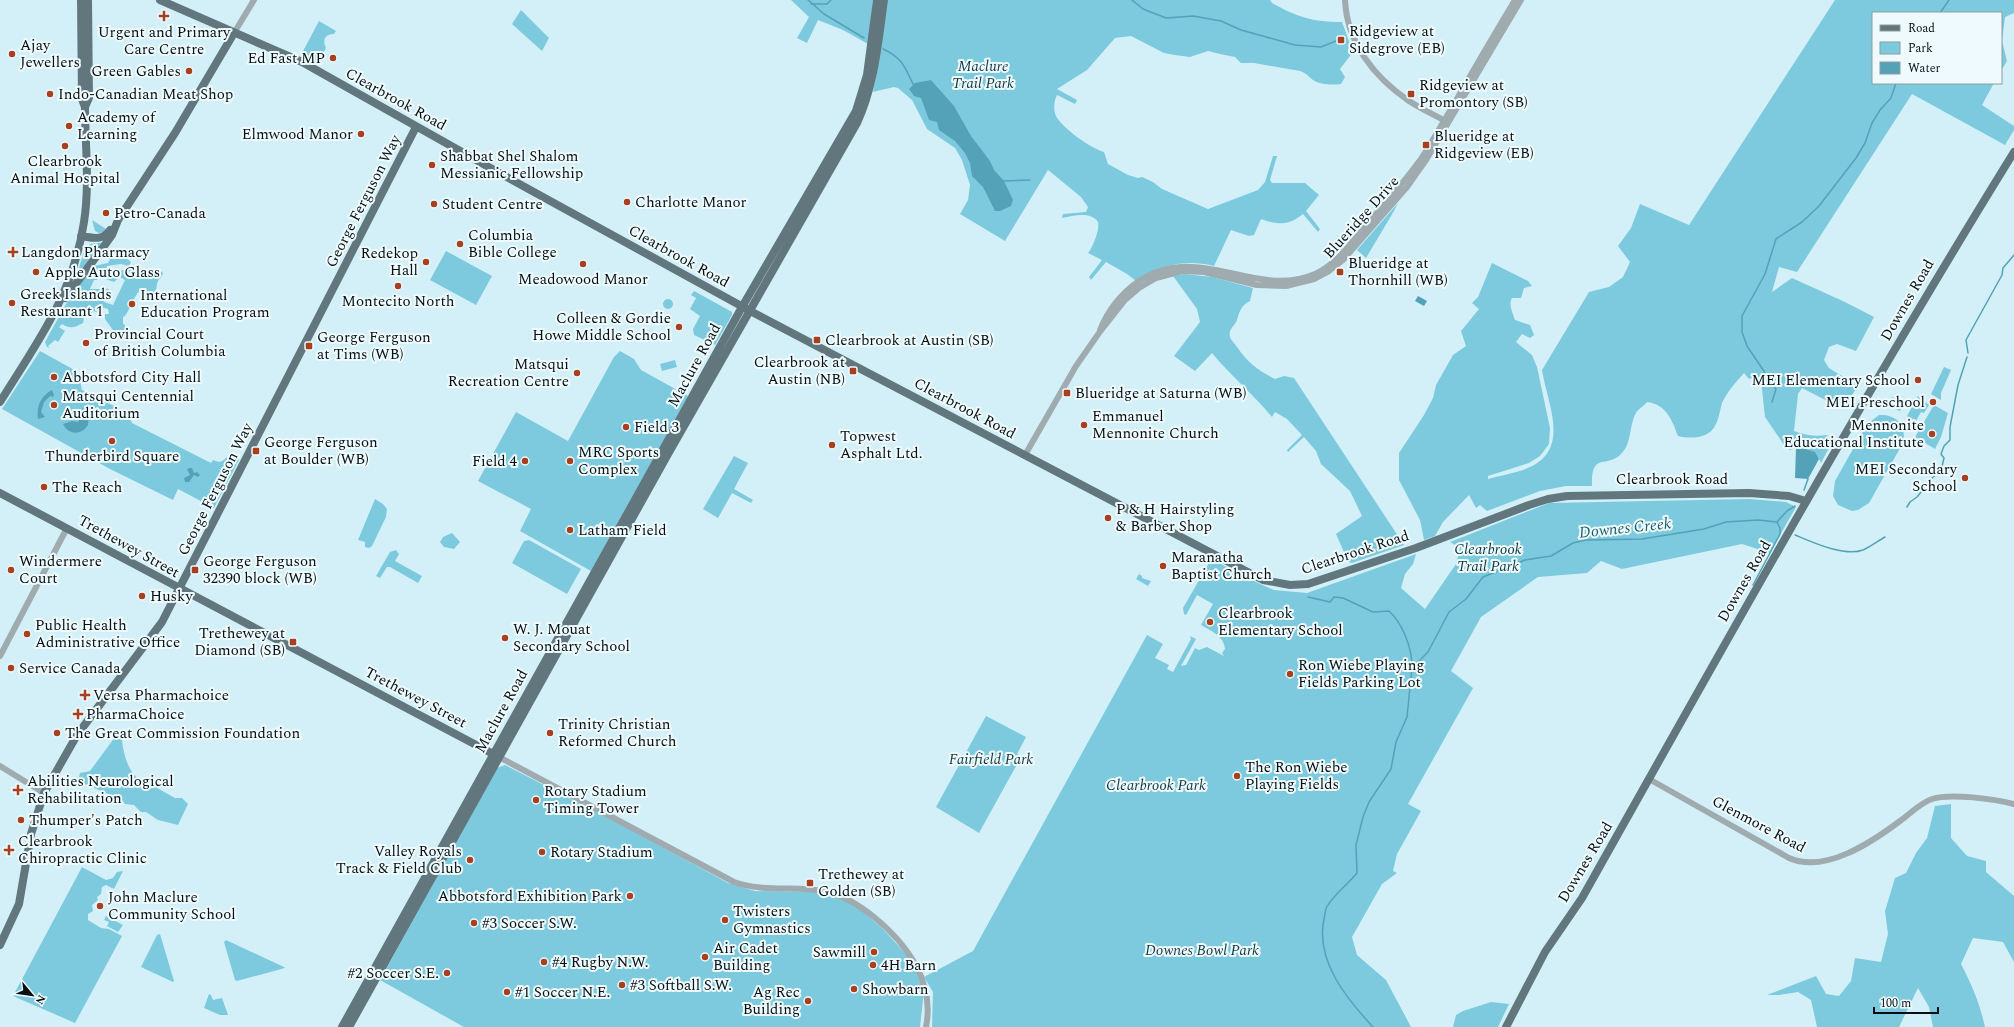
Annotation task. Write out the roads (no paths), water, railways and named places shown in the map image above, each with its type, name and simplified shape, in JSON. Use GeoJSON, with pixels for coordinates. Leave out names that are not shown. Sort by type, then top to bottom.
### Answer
{"type":"FeatureCollection","features":[{"type":"Feature","properties":{"kind":"main road"},"geometry":{"type":"LineString","coordinates":[[58,307],[72,271],[81,236],[86,194],[85,107],[82,99],[81,0]]}},
{"type":"Feature","properties":{"kind":"main road"},"geometry":{"type":"LineString","coordinates":[[85,107],[89,98],[88,0]]}},
{"type":"Feature","properties":{"kind":"main road","name":"Clearbrook Road"},"geometry":{"type":"LineString","coordinates":[[160,0],[302,62],[416,127],[746,308],[1263,580],[1290,585],[1317,581],[1416,548],[1529,505],[1561,497],[1583,494],[1749,493],[1789,496],[1806,501]]}},
{"type":"Feature","properties":{"kind":"main road","name":"Maclure Road"},"geometry":{"type":"LineString","coordinates":[[349,1027],[496,755],[856,111],[867,75],[877,0]]}},
{"type":"Feature","properties":{"kind":"main road","name":"Maclure Road"},"geometry":{"type":"LineString","coordinates":[[746,308],[848,139],[864,107],[873,78],[884,0]]}},
{"type":"Feature","properties":{"kind":"main road"},"geometry":{"type":"LineString","coordinates":[[81,236],[103,238],[116,224],[175,133],[234,33]]}},
{"type":"Feature","properties":{"kind":"main road","name":"George Ferguson Way"},"geometry":{"type":"LineString","coordinates":[[0,945],[20,904],[31,834],[44,793],[73,741],[159,627],[416,127]]}},
{"type":"Feature","properties":{"kind":"main road","name":"Downes Road"},"geometry":{"type":"LineString","coordinates":[[1506,1027],[1539,963],[1582,898],[1806,501],[1931,286],[2014,152]]}},
{"type":"Feature","properties":{"kind":"main road"},"geometry":{"type":"LineString","coordinates":[[0,402],[58,307],[90,267],[112,235],[116,224]]}},
{"type":"Feature","properties":{"kind":"main road","name":"Trethewey Street"},"geometry":{"type":"LineString","coordinates":[[0,493],[179,589],[496,755]]}},
{"type":"Feature","properties":{"kind":"main road"},"geometry":{"type":"LineString","coordinates":[[480,747],[487,765]]}},
{"type":"Feature","properties":{"kind":"main road","name":"Maclure Road"},"geometry":{"type":"LineString","coordinates":[[342,1027],[487,765],[496,755]]}},
{"type":"Feature","properties":{"kind":"street"},"geometry":{"type":"LineString","coordinates":[[234,33],[254,0]]}},
{"type":"Feature","properties":{"kind":"street"},"geometry":{"type":"LineString","coordinates":[[1345,0],[1351,32],[1362,55],[1370,66],[1409,101],[1446,121]]}},
{"type":"Feature","properties":{"kind":"street","name":"Blueridge Drive"},"geometry":{"type":"LineString","coordinates":[[1025,455],[1076,366],[1124,300],[1139,288],[1156,278],[1172,273],[1204,272],[1257,285],[1271,286],[1302,283],[1329,271],[1354,249],[1407,187],[1426,160],[1446,121],[1515,0]]}},
{"type":"Feature","properties":{"kind":"street","name":"Blueridge Drive"},"geometry":{"type":"LineString","coordinates":[[1446,121],[1521,0]]}},
{"type":"Feature","properties":{"kind":"street"},"geometry":{"type":"LineString","coordinates":[[0,656],[67,528]]}},
{"type":"Feature","properties":{"kind":"street","name":"Trethewey Street"},"geometry":{"type":"LineString","coordinates":[[496,755],[734,882],[762,888],[822,891],[846,898],[868,912],[901,943],[913,959],[926,990],[928,1008],[926,1027]]}},
{"type":"Feature","properties":{"kind":"street"},"geometry":{"type":"LineString","coordinates":[[0,766],[44,793]]}},
{"type":"Feature","properties":{"kind":"street","name":"Glenmore Road"},"geometry":{"type":"LineString","coordinates":[[1649,779],[1789,858],[1805,863],[1836,857],[1865,845],[1932,799],[1954,797],[2014,804]]}},
{"type":"Feature","properties":{"kind":"water"},"geometry":{"type":"Polygon","coordinates":[[[931,80],[954,106],[971,136],[990,161],[994,170],[1004,181],[1013,200],[1011,206],[1000,211],[995,211],[983,187],[972,176],[970,163],[965,153],[955,141],[939,130],[937,122],[929,120],[921,98],[914,96],[909,89],[915,83],[931,80]]]}},
{"type":"Feature","properties":{"kind":"water"},"geometry":{"type":"Polygon","coordinates":[[[1418,296],[1427,301],[1424,306],[1415,301],[1418,296]]]}},
{"type":"Feature","properties":{"kind":"water"},"geometry":{"type":"Polygon","coordinates":[[[52,390],[54,395],[53,397],[50,396],[44,402],[41,412],[45,417],[38,419],[40,402],[48,392],[52,390]]]}},
{"type":"Feature","properties":{"kind":"water"},"geometry":{"type":"Polygon","coordinates":[[[83,408],[89,416],[88,425],[82,431],[76,433],[69,431],[63,424],[72,421],[78,422],[80,419],[77,416],[83,408]]]}},
{"type":"Feature","properties":{"kind":"water"},"geometry":{"type":"Polygon","coordinates":[[[1800,447],[1815,452],[1819,459],[1808,479],[1795,478],[1796,448],[1800,447]]]}},
{"type":"Feature","properties":{"kind":"water"},"geometry":{"type":"Polygon","coordinates":[[[192,468],[194,473],[197,472],[200,475],[198,477],[194,475],[189,482],[185,482],[184,478],[190,475],[187,469],[192,468]]]}},
{"type":"Feature","properties":{"kind":"waterway"},"geometry":{"type":"LineString","coordinates":[[808,0],[824,14],[864,38]]}},
{"type":"Feature","properties":{"kind":"waterway"},"geometry":{"type":"LineString","coordinates":[[811,4],[827,4],[831,0]]}},
{"type":"Feature","properties":{"kind":"waterway"},"geometry":{"type":"LineString","coordinates":[[1132,0],[1143,9],[1166,18],[1193,16],[1221,21],[1241,30],[1295,45],[1321,47],[1336,41]]}},
{"type":"Feature","properties":{"kind":"waterway"},"geometry":{"type":"LineString","coordinates":[[1941,12],[1949,0]]}},
{"type":"Feature","properties":{"kind":"waterway"},"geometry":{"type":"LineString","coordinates":[[883,49],[890,52],[903,64],[914,86]]}},
{"type":"Feature","properties":{"kind":"waterway"},"geometry":{"type":"LineString","coordinates":[[1772,402],[1776,389],[1747,346],[1742,332],[1742,316],[1765,274],[1776,239],[1802,222],[1819,206],[1856,158],[1865,143],[1872,123],[1880,110],[1891,98],[1896,84]]}},
{"type":"Feature","properties":{"kind":"waterway"},"geometry":{"type":"LineString","coordinates":[[1003,181],[1030,180]]}},
{"type":"Feature","properties":{"kind":"waterway"},"geometry":{"type":"LineString","coordinates":[[1968,353],[1966,340],[2002,275],[2003,268],[2014,255]]}},
{"type":"Feature","properties":{"kind":"waterway"},"geometry":{"type":"LineString","coordinates":[[1907,507],[1932,478],[1941,471],[1944,458],[1941,454],[1944,446],[1950,440],[1950,427],[1958,385],[1967,357]]}},
{"type":"Feature","properties":{"kind":"waterway"},"geometry":{"type":"LineString","coordinates":[[1804,490],[1808,479]]}},
{"type":"Feature","properties":{"kind":"waterway"},"geometry":{"type":"LineString","coordinates":[[1777,522],[1787,511],[1795,506]]}},
{"type":"Feature","properties":{"kind":"waterway","name":"Downes Creek"},"geometry":{"type":"LineString","coordinates":[[1373,1027],[1344,992],[1335,978],[1329,964],[1324,950],[1322,935],[1325,912],[1331,901],[1357,873],[1356,845],[1363,817],[1369,802],[1391,769],[1396,742],[1407,717],[1412,668],[1428,652],[1449,612],[1466,599],[1483,577],[1525,560],[1551,556],[1573,543],[1586,540],[1642,539],[1704,529],[1726,522],[1758,520],[1777,522]]}},
{"type":"Feature","properties":{"kind":"waterway"},"geometry":{"type":"LineString","coordinates":[[1753,585],[1780,534],[1780,528],[1777,522]]}},
{"type":"Feature","properties":{"kind":"waterway"},"geometry":{"type":"LineString","coordinates":[[1795,535],[1828,548],[1847,552],[1863,550],[1885,537]]}},
{"type":"Feature","properties":{"kind":"waterway"},"geometry":{"type":"LineString","coordinates":[[1308,597],[1330,602],[1334,597],[1343,598],[1373,612],[1389,611],[1394,616],[1406,637],[1412,660],[1412,667]]}},
{"type":"Feature","properties":{"kind":"place","name":"Urgent and Primary Care Centre"},"geometry":{"type":"Point","coordinates":[164,16]}},
{"type":"Feature","properties":{"kind":"place","name":"Ridgeview at Sidegrove (EB)"},"geometry":{"type":"Point","coordinates":[1341,40]}},
{"type":"Feature","properties":{"kind":"place","name":"Ajay Jewellers"},"geometry":{"type":"Point","coordinates":[12,54]}},
{"type":"Feature","properties":{"kind":"place","name":"Ed Fast MP"},"geometry":{"type":"Point","coordinates":[333,58]}},
{"type":"Feature","properties":{"kind":"place","name":"Green Gables"},"geometry":{"type":"Point","coordinates":[189,71]}},
{"type":"Feature","properties":{"kind":"place","name":"Indo-Canadian Meat Shop"},"geometry":{"type":"Point","coordinates":[50,94]}},
{"type":"Feature","properties":{"kind":"place","name":"Ridgeview at Promontory (SB)"},"geometry":{"type":"Point","coordinates":[1411,94]}},
{"type":"Feature","properties":{"kind":"place","name":"Academy of Learning"},"geometry":{"type":"Point","coordinates":[69,126]}},
{"type":"Feature","properties":{"kind":"place","name":"Elmwood Manor"},"geometry":{"type":"Point","coordinates":[361,134]}},
{"type":"Feature","properties":{"kind":"place","name":"Blueridge at Ridgeview (EB)"},"geometry":{"type":"Point","coordinates":[1426,145]}},
{"type":"Feature","properties":{"kind":"place","name":"Clearbrook Animal Hospital"},"geometry":{"type":"Point","coordinates":[65,146]}},
{"type":"Feature","properties":{"kind":"place","name":"Shabbat Shel Shalom Messianic Fellowship"},"geometry":{"type":"Point","coordinates":[432,165]}},
{"type":"Feature","properties":{"kind":"place","name":"Charlotte Manor"},"geometry":{"type":"Point","coordinates":[627,202]}},
{"type":"Feature","properties":{"kind":"place","name":"Student Centre"},"geometry":{"type":"Point","coordinates":[434,204]}},
{"type":"Feature","properties":{"kind":"place","name":"Petro-Canada"},"geometry":{"type":"Point","coordinates":[106,213]}},
{"type":"Feature","properties":{"kind":"place","name":"Columbia Bible College"},"geometry":{"type":"Point","coordinates":[460,244]}},
{"type":"Feature","properties":{"kind":"place","name":"Langdon Pharmacy"},"geometry":{"type":"Point","coordinates":[13,252]}},
{"type":"Feature","properties":{"kind":"place","name":"Redekop Hall"},"geometry":{"type":"Point","coordinates":[426,262]}},
{"type":"Feature","properties":{"kind":"place","name":"Meadowood Manor"},"geometry":{"type":"Point","coordinates":[583,264]}},
{"type":"Feature","properties":{"kind":"place","name":"Apple Auto Glass"},"geometry":{"type":"Point","coordinates":[36,272]}},
{"type":"Feature","properties":{"kind":"place","name":"Blueridge at Thornhill (WB)"},"geometry":{"type":"Point","coordinates":[1340,272]}},
{"type":"Feature","properties":{"kind":"place","name":"Montecito North"},"geometry":{"type":"Point","coordinates":[398,286]}},
{"type":"Feature","properties":{"kind":"place","name":"Greek Islands Restaurant 1"},"geometry":{"type":"Point","coordinates":[12,303]}},
{"type":"Feature","properties":{"kind":"place","name":"International Education Program"},"geometry":{"type":"Point","coordinates":[132,304]}},
{"type":"Feature","properties":{"kind":"place","name":"Colleen & Gordie Howe Middle School"},"geometry":{"type":"Point","coordinates":[679,327]}},
{"type":"Feature","properties":{"kind":"place","name":"Clearbrook at Austin (SB)"},"geometry":{"type":"Point","coordinates":[817,340]}},
{"type":"Feature","properties":{"kind":"place","name":"Provincial Court of British Columbia"},"geometry":{"type":"Point","coordinates":[86,343]}},
{"type":"Feature","properties":{"kind":"place","name":"George Ferguson at Tims (WB)"},"geometry":{"type":"Point","coordinates":[309,346]}},
{"type":"Feature","properties":{"kind":"place","name":"Clearbrook at Austin (NB)"},"geometry":{"type":"Point","coordinates":[853,371]}},
{"type":"Feature","properties":{"kind":"place","name":"Matsqui Recreation Centre"},"geometry":{"type":"Point","coordinates":[577,373]}},
{"type":"Feature","properties":{"kind":"place","name":"Abbotsford City Hall"},"geometry":{"type":"Point","coordinates":[54,377]}},
{"type":"Feature","properties":{"kind":"place","name":"MEI Elementary School"},"geometry":{"type":"Point","coordinates":[1918,380]}},
{"type":"Feature","properties":{"kind":"place","name":"Blueridge at Saturna (WB)"},"geometry":{"type":"Point","coordinates":[1067,393]}},
{"type":"Feature","properties":{"kind":"place","name":"MEI Preschool"},"geometry":{"type":"Point","coordinates":[1933,402]}},
{"type":"Feature","properties":{"kind":"place","name":"Matsqui Centennial Auditorium"},"geometry":{"type":"Point","coordinates":[54,405]}},
{"type":"Feature","properties":{"kind":"place","name":"Emmanuel Mennonite Church"},"geometry":{"type":"Point","coordinates":[1084,425]}},
{"type":"Feature","properties":{"kind":"place","name":"Field 3"},"geometry":{"type":"Point","coordinates":[626,427]}},
{"type":"Feature","properties":{"kind":"place","name":"Mennonite Educational Institute"},"geometry":{"type":"Point","coordinates":[1932,434]}},
{"type":"Feature","properties":{"kind":"place","name":"Thunderbird Square"},"geometry":{"type":"Point","coordinates":[112,441]}},
{"type":"Feature","properties":{"kind":"place","name":"Topwest Asphalt Ltd."},"geometry":{"type":"Point","coordinates":[832,445]}},
{"type":"Feature","properties":{"kind":"place","name":"George Ferguson at Boulder (WB)"},"geometry":{"type":"Point","coordinates":[256,451]}},
{"type":"Feature","properties":{"kind":"place","name":"Field 4"},"geometry":{"type":"Point","coordinates":[525,461]}},
{"type":"Feature","properties":{"kind":"place","name":"MRC Sports Complex"},"geometry":{"type":"Point","coordinates":[570,461]}},
{"type":"Feature","properties":{"kind":"place","name":"MEI Secondary School"},"geometry":{"type":"Point","coordinates":[1965,478]}},
{"type":"Feature","properties":{"kind":"place","name":"The Reach"},"geometry":{"type":"Point","coordinates":[44,487]}},
{"type":"Feature","properties":{"kind":"place","name":"P & H Hairstyling & Barber Shop"},"geometry":{"type":"Point","coordinates":[1108,518]}},
{"type":"Feature","properties":{"kind":"place","name":"Latham Field"},"geometry":{"type":"Point","coordinates":[570,530]}},
{"type":"Feature","properties":{"kind":"place","name":"Maranatha Baptist Church"},"geometry":{"type":"Point","coordinates":[1163,566]}},
{"type":"Feature","properties":{"kind":"place","name":"Windermere Court"},"geometry":{"type":"Point","coordinates":[11,570]}},
{"type":"Feature","properties":{"kind":"place","name":"George Ferguson 32390 block (WB)"},"geometry":{"type":"Point","coordinates":[195,570]}},
{"type":"Feature","properties":{"kind":"place","name":"Husky"},"geometry":{"type":"Point","coordinates":[142,596]}},
{"type":"Feature","properties":{"kind":"place","name":"Clearbrook Elementary School"},"geometry":{"type":"Point","coordinates":[1210,622]}},
{"type":"Feature","properties":{"kind":"place","name":"Public Health Administrative Office"},"geometry":{"type":"Point","coordinates":[27,634]}},
{"type":"Feature","properties":{"kind":"place","name":"W. J. Mouat Secondary School"},"geometry":{"type":"Point","coordinates":[505,638]}},
{"type":"Feature","properties":{"kind":"place","name":"Trethewey at Diamond (SB)"},"geometry":{"type":"Point","coordinates":[293,642]}},
{"type":"Feature","properties":{"kind":"place","name":"Service Canada"},"geometry":{"type":"Point","coordinates":[11,668]}},
{"type":"Feature","properties":{"kind":"place","name":"Ron Wiebe Playing Fields Parking Lot"},"geometry":{"type":"Point","coordinates":[1290,674]}},
{"type":"Feature","properties":{"kind":"place","name":"Versa Pharmachoice"},"geometry":{"type":"Point","coordinates":[85,695]}},
{"type":"Feature","properties":{"kind":"place","name":"PharmaChoice"},"geometry":{"type":"Point","coordinates":[78,714]}},
{"type":"Feature","properties":{"kind":"place","name":"The Great Commission Foundation"},"geometry":{"type":"Point","coordinates":[57,733]}},
{"type":"Feature","properties":{"kind":"place","name":"Trinity Christian Reformed Church"},"geometry":{"type":"Point","coordinates":[550,733]}},
{"type":"Feature","properties":{"kind":"place","name":"The Ron Wiebe Playing Fields"},"geometry":{"type":"Point","coordinates":[1237,776]}},
{"type":"Feature","properties":{"kind":"place","name":"Abilities Neurological Rehabilitation"},"geometry":{"type":"Point","coordinates":[18,790]}},
{"type":"Feature","properties":{"kind":"place","name":"Rotary Stadium Timing Tower"},"geometry":{"type":"Point","coordinates":[536,800]}},
{"type":"Feature","properties":{"kind":"place","name":"Thumper's Patch"},"geometry":{"type":"Point","coordinates":[21,820]}},
{"type":"Feature","properties":{"kind":"place","name":"Clearbrook Chiropractic Clinic"},"geometry":{"type":"Point","coordinates":[9,850]}},
{"type":"Feature","properties":{"kind":"place","name":"Rotary Stadium"},"geometry":{"type":"Point","coordinates":[542,852]}},
{"type":"Feature","properties":{"kind":"place","name":"Valley Royals Track & Field Club"},"geometry":{"type":"Point","coordinates":[470,860]}},
{"type":"Feature","properties":{"kind":"place","name":"Trethewey at Golden (SB)"},"geometry":{"type":"Point","coordinates":[810,883]}},
{"type":"Feature","properties":{"kind":"place","name":"Abbotsford Exhibition Park"},"geometry":{"type":"Point","coordinates":[630,896]}},
{"type":"Feature","properties":{"kind":"place","name":"John Maclure Community School"},"geometry":{"type":"Point","coordinates":[100,906]}},
{"type":"Feature","properties":{"kind":"place","name":"Twisters Gymnastics"},"geometry":{"type":"Point","coordinates":[725,920]}},
{"type":"Feature","properties":{"kind":"place","name":"#3 Soccer S.W."},"geometry":{"type":"Point","coordinates":[474,923]}},
{"type":"Feature","properties":{"kind":"place","name":"Sawmill"},"geometry":{"type":"Point","coordinates":[874,952]}},
{"type":"Feature","properties":{"kind":"place","name":"Air Cadet Building"},"geometry":{"type":"Point","coordinates":[705,957]}},
{"type":"Feature","properties":{"kind":"place","name":"#4 Rugby N.W."},"geometry":{"type":"Point","coordinates":[544,962]}},
{"type":"Feature","properties":{"kind":"place","name":"4H Barn"},"geometry":{"type":"Point","coordinates":[873,965]}},
{"type":"Feature","properties":{"kind":"place","name":"#2 Soccer S.E."},"geometry":{"type":"Point","coordinates":[447,973]}},
{"type":"Feature","properties":{"kind":"place","name":"#3 Softball S.W."},"geometry":{"type":"Point","coordinates":[622,985]}},
{"type":"Feature","properties":{"kind":"place","name":"Showbarn"},"geometry":{"type":"Point","coordinates":[854,989]}},
{"type":"Feature","properties":{"kind":"place","name":"#1 Soccer N.E."},"geometry":{"type":"Point","coordinates":[507,992]}},
{"type":"Feature","properties":{"kind":"place","name":"Ag Rec Building"},"geometry":{"type":"Point","coordinates":[808,1001]}},
{"type":"Feature","properties":{"kind":"park label","name":"Maclure Trail Park"},"geometry":{"type":"Point","coordinates":[983,74]}},
{"type":"Feature","properties":{"kind":"park label","name":"Clearbrook Trail Park"},"geometry":{"type":"Point","coordinates":[1488,558]}},
{"type":"Feature","properties":{"kind":"park label","name":"Fairfield Park"},"geometry":{"type":"Point","coordinates":[991,759]}},
{"type":"Feature","properties":{"kind":"park label","name":"Clearbrook Park"},"geometry":{"type":"Point","coordinates":[1156,785]}},
{"type":"Feature","properties":{"kind":"park label","name":"Downes Bowl Park"},"geometry":{"type":"Point","coordinates":[1202,950]}}]}
